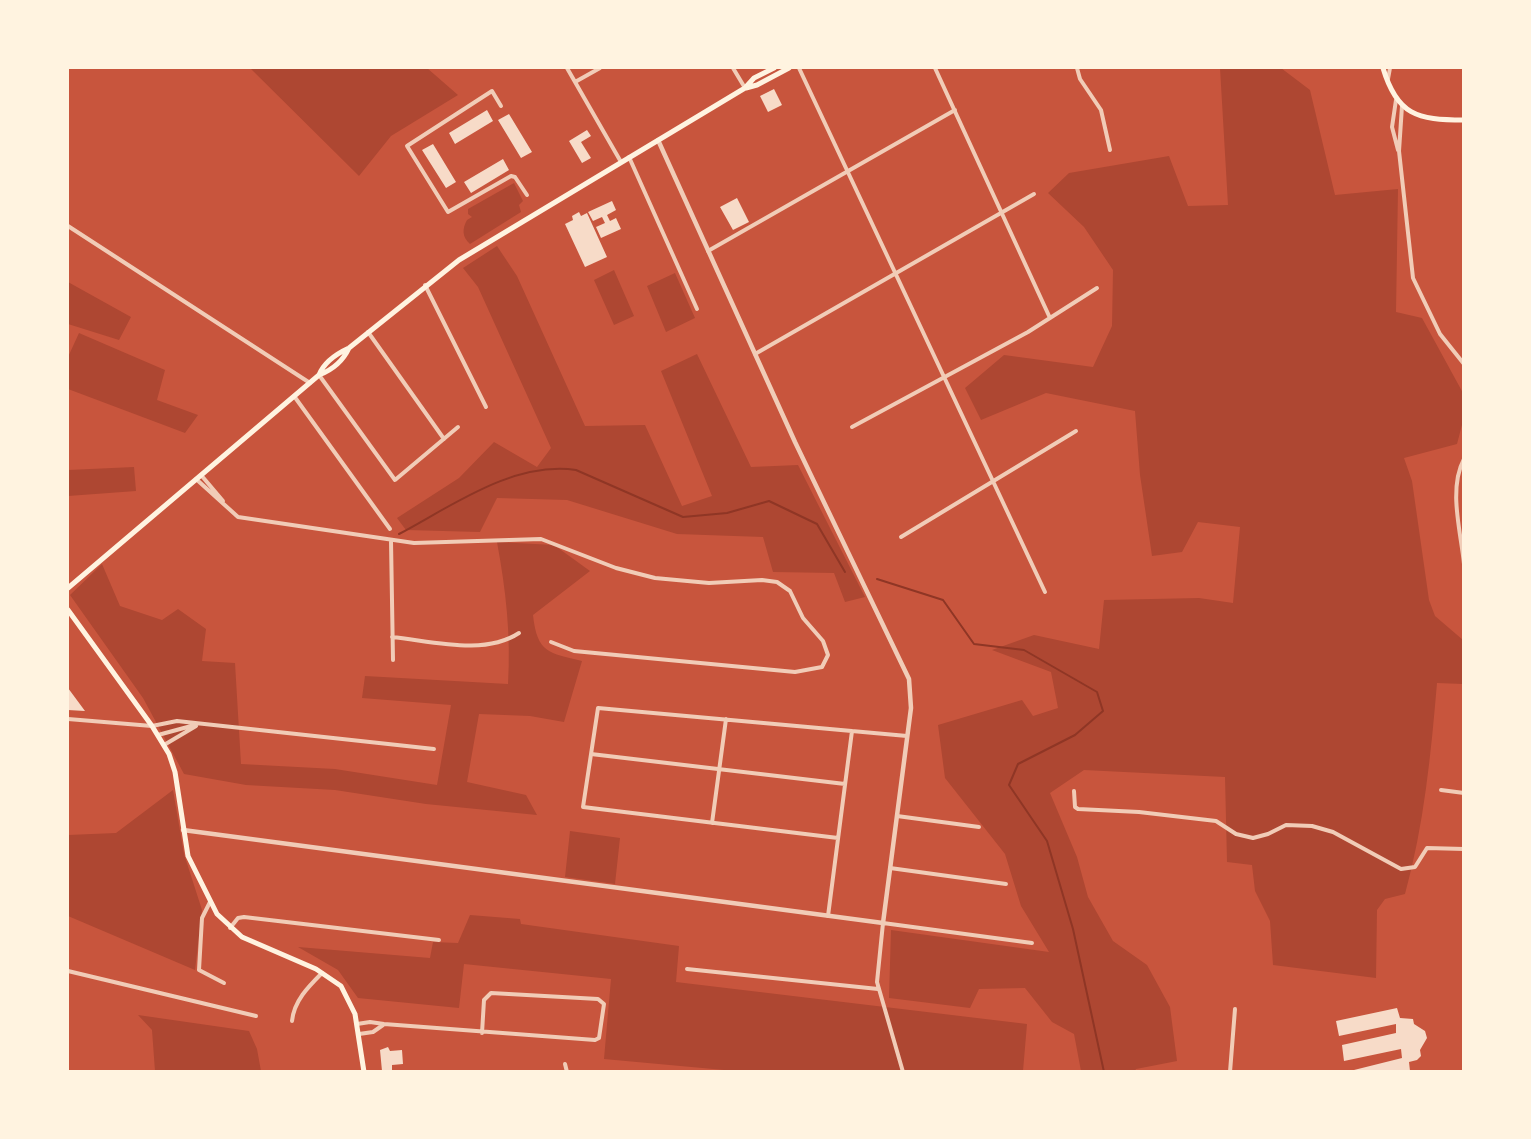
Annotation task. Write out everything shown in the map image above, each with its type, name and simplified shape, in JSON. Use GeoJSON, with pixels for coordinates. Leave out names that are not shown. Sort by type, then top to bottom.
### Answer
{"type":"FeatureCollection","features":[{"type":"Feature","properties":{"kind":"main road"},"geometry":{"type":"LineString","coordinates":[[745,88],[754,78],[774,68]]}},
{"type":"Feature","properties":{"kind":"main road"},"geometry":{"type":"LineString","coordinates":[[68,588],[293,396],[319,375],[327,372],[345,356],[349,348],[368,332],[425,285],[472,251],[745,88],[757,85],[789,68]]}},
{"type":"Feature","properties":{"kind":"main road"},"geometry":{"type":"LineString","coordinates":[[1383,68],[1396,100],[1402,106],[1424,117],[1464,120]]}},
{"type":"Feature","properties":{"kind":"main road"},"geometry":{"type":"LineString","coordinates":[[68,610],[164,745],[173,764],[183,831],[193,870],[210,902],[230,928],[248,940],[323,972],[347,995],[357,1024],[364,1071]]}},
{"type":"Feature","properties":{"kind":"street"},"geometry":{"type":"LineString","coordinates":[[567,68],[621,162]]}},
{"type":"Feature","properties":{"kind":"street"},"geometry":{"type":"LineString","coordinates":[[575,82],[600,68]]}},
{"type":"Feature","properties":{"kind":"street"},"geometry":{"type":"LineString","coordinates":[[733,68],[745,88]]}},
{"type":"Feature","properties":{"kind":"street"},"geometry":{"type":"LineString","coordinates":[[799,68],[1045,592]]}},
{"type":"Feature","properties":{"kind":"street"},"geometry":{"type":"LineString","coordinates":[[935,68],[1050,318]]}},
{"type":"Feature","properties":{"kind":"street"},"geometry":{"type":"LineString","coordinates":[[1077,68],[1080,80],[1099,105],[1110,150]]}},
{"type":"Feature","properties":{"kind":"street"},"geometry":{"type":"LineString","coordinates":[[1388,82],[1390,68]]}},
{"type":"Feature","properties":{"kind":"street"},"geometry":{"type":"LineString","coordinates":[[501,106],[492,91],[407,146],[448,212],[511,176],[516,177],[527,195]]}},
{"type":"Feature","properties":{"kind":"street"},"geometry":{"type":"LineString","coordinates":[[1396,100],[1392,127],[1399,151],[1413,278],[1440,334],[1464,364]]}},
{"type":"Feature","properties":{"kind":"street"},"geometry":{"type":"LineString","coordinates":[[1399,151],[1402,106]]}},
{"type":"Feature","properties":{"kind":"street"},"geometry":{"type":"LineString","coordinates":[[708,251],[955,110]]}},
{"type":"Feature","properties":{"kind":"street"},"geometry":{"type":"LineString","coordinates":[[658,140],[755,354],[906,670],[911,699],[877,969],[878,989],[903,1071]]}},
{"type":"Feature","properties":{"kind":"street"},"geometry":{"type":"LineString","coordinates":[[629,157],[697,309]]}},
{"type":"Feature","properties":{"kind":"street"},"geometry":{"type":"LineString","coordinates":[[755,354],[1034,194]]}},
{"type":"Feature","properties":{"kind":"street"},"geometry":{"type":"LineString","coordinates":[[68,226],[310,382]]}},
{"type":"Feature","properties":{"kind":"street"},"geometry":{"type":"LineString","coordinates":[[425,285],[486,407]]}},
{"type":"Feature","properties":{"kind":"street"},"geometry":{"type":"LineString","coordinates":[[852,427],[1050,318],[1097,288]]}},
{"type":"Feature","properties":{"kind":"street"},"geometry":{"type":"LineString","coordinates":[[368,332],[444,439]]}},
{"type":"Feature","properties":{"kind":"street"},"geometry":{"type":"LineString","coordinates":[[319,375],[395,480],[458,427]]}},
{"type":"Feature","properties":{"kind":"street"},"geometry":{"type":"LineString","coordinates":[[293,396],[390,530]]}},
{"type":"Feature","properties":{"kind":"street"},"geometry":{"type":"LineString","coordinates":[[901,537],[1076,431]]}},
{"type":"Feature","properties":{"kind":"street"},"geometry":{"type":"LineString","coordinates":[[1464,459],[1459,471],[1457,488],[1464,564]]}},
{"type":"Feature","properties":{"kind":"street"},"geometry":{"type":"LineString","coordinates":[[199,477],[238,516],[391,541],[431,544],[541,539],[554,542],[616,568],[655,578],[709,583],[770,580],[790,591],[803,618],[823,641],[828,655],[826,661],[816,669],[781,671],[574,651],[551,642]]}},
{"type":"Feature","properties":{"kind":"street"},"geometry":{"type":"LineString","coordinates":[[391,541],[393,660]]}},
{"type":"Feature","properties":{"kind":"street"},"geometry":{"type":"LineString","coordinates":[[392,637],[482,645],[501,643],[519,633]]}},
{"type":"Feature","properties":{"kind":"street"},"geometry":{"type":"LineString","coordinates":[[838,838],[583,807],[598,708],[907,736]]}},
{"type":"Feature","properties":{"kind":"street"},"geometry":{"type":"LineString","coordinates":[[68,719],[152,726],[177,721],[434,749]]}},
{"type":"Feature","properties":{"kind":"street"},"geometry":{"type":"LineString","coordinates":[[712,823],[726,719]]}},
{"type":"Feature","properties":{"kind":"street"},"geometry":{"type":"LineString","coordinates":[[158,735],[199,724]]}},
{"type":"Feature","properties":{"kind":"street"},"geometry":{"type":"LineString","coordinates":[[164,745],[199,724]]}},
{"type":"Feature","properties":{"kind":"street"},"geometry":{"type":"LineString","coordinates":[[828,916],[852,731]]}},
{"type":"Feature","properties":{"kind":"street"},"geometry":{"type":"LineString","coordinates":[[591,754],[845,784]]}},
{"type":"Feature","properties":{"kind":"street"},"geometry":{"type":"LineString","coordinates":[[1441,790],[1464,793]]}},
{"type":"Feature","properties":{"kind":"street"},"geometry":{"type":"LineString","coordinates":[[1074,791],[1074,803],[1078,808],[1215,821],[1244,836],[1260,837],[1287,825],[1323,828],[1401,869],[1415,867],[1427,848],[1464,849]]}},
{"type":"Feature","properties":{"kind":"street"},"geometry":{"type":"LineString","coordinates":[[897,816],[979,827]]}},
{"type":"Feature","properties":{"kind":"street"},"geometry":{"type":"LineString","coordinates":[[183,831],[1032,943]]}},
{"type":"Feature","properties":{"kind":"street"},"geometry":{"type":"LineString","coordinates":[[890,868],[1006,884]]}},
{"type":"Feature","properties":{"kind":"street"},"geometry":{"type":"LineString","coordinates":[[210,902],[202,918],[198,946],[199,970],[224,983]]}},
{"type":"Feature","properties":{"kind":"street"},"geometry":{"type":"LineString","coordinates":[[230,928],[238,918],[244,916],[439,940]]}},
{"type":"Feature","properties":{"kind":"street"},"geometry":{"type":"LineString","coordinates":[[687,969],[878,989]]}},
{"type":"Feature","properties":{"kind":"street"},"geometry":{"type":"LineString","coordinates":[[68,971],[256,1016]]}},
{"type":"Feature","properties":{"kind":"street"},"geometry":{"type":"LineString","coordinates":[[292,1021],[293,1011],[303,993],[323,972]]}},
{"type":"Feature","properties":{"kind":"street"},"geometry":{"type":"LineString","coordinates":[[357,1024],[370,1022],[482,1033],[598,1040],[604,1004],[598,999],[491,993],[484,1000],[482,1033]]}},
{"type":"Feature","properties":{"kind":"street"},"geometry":{"type":"LineString","coordinates":[[1230,1071],[1235,1009]]}},
{"type":"Feature","properties":{"kind":"street"},"geometry":{"type":"LineString","coordinates":[[358,1034],[373,1032],[384,1024]]}},
{"type":"Feature","properties":{"kind":"street"},"geometry":{"type":"LineString","coordinates":[[565,1064],[567,1071]]}},
{"type":"Feature","properties":{"kind":"shaded area"},"geometry":{"type":"Polygon","coordinates":[[[250,68],[427,68],[458,95],[391,136],[359,176],[250,68]]]}},
{"type":"Feature","properties":{"kind":"shaded area"},"geometry":{"type":"Polygon","coordinates":[[[1220,68],[1281,68],[1310,90],[1335,195],[1398,189],[1396,312],[1422,318],[1463,393],[1463,421],[1457,444],[1404,458],[1412,481],[1429,600],[1435,616],[1463,640],[1463,684],[1437,683],[1422,816],[1412,868],[1405,894],[1385,899],[1377,910],[1376,978],[1273,965],[1270,921],[1255,891],[1252,865],[1227,862],[1225,777],[1084,770],[1050,793],[1077,857],[1088,897],[1113,941],[1147,965],[1170,1007],[1177,1061],[1135,1071],[1081,1071],[1074,1034],[1052,1022],[1025,988],[979,989],[970,1008],[889,998],[891,930],[1049,952],[1021,906],[1005,854],[945,778],[938,725],[1022,700],[1033,716],[1058,708],[1051,672],[992,650],[1034,635],[1099,649],[1104,600],[1199,598],[1233,603],[1240,527],[1198,522],[1182,552],[1152,556],[1140,475],[1135,411],[1046,393],[981,420],[965,388],[1004,355],[1093,367],[1112,326],[1113,270],[1084,227],[1048,193],[1069,173],[1169,156],[1188,206],[1228,205],[1220,68]]]}},
{"type":"Feature","properties":{"kind":"shaded area"},"geometry":{"type":"Polygon","coordinates":[[[514,183],[523,201],[519,205],[521,212],[470,244],[465,239],[464,233],[467,220],[472,217],[468,214],[468,209],[514,183]]]}},
{"type":"Feature","properties":{"kind":"shaded area"},"geometry":{"type":"Polygon","coordinates":[[[497,246],[517,276],[585,426],[645,425],[682,506],[712,496],[661,371],[697,354],[751,467],[798,465],[865,597],[845,602],[834,573],[773,572],[763,537],[677,534],[567,500],[497,498],[480,532],[406,530],[397,518],[459,478],[494,442],[537,467],[551,448],[478,287],[463,268],[497,246]]]}},
{"type":"Feature","properties":{"kind":"shaded area"},"geometry":{"type":"Polygon","coordinates":[[[614,270],[634,316],[614,325],[594,280],[614,270]]]}},
{"type":"Feature","properties":{"kind":"shaded area"},"geometry":{"type":"Polygon","coordinates":[[[675,273],[695,318],[666,332],[647,286],[675,273]]]}},
{"type":"Feature","properties":{"kind":"shaded area"},"geometry":{"type":"Polygon","coordinates":[[[68,282],[131,317],[119,340],[68,324],[68,282]]]}},
{"type":"Feature","properties":{"kind":"shaded area"},"geometry":{"type":"Polygon","coordinates":[[[79,333],[165,370],[157,400],[198,415],[185,433],[68,389],[68,357],[79,333]]]}},
{"type":"Feature","properties":{"kind":"shaded area"},"geometry":{"type":"Polygon","coordinates":[[[134,467],[136,491],[68,496],[68,470],[134,467]]]}},
{"type":"Feature","properties":{"kind":"shaded area"},"geometry":{"type":"Polygon","coordinates":[[[497,542],[554,545],[590,571],[533,615],[538,637],[547,649],[561,656],[582,661],[564,722],[530,716],[479,714],[467,782],[526,795],[537,815],[426,804],[335,790],[246,785],[184,774],[143,698],[70,595],[102,564],[120,606],[162,620],[178,609],[206,629],[202,661],[235,663],[241,764],[335,769],[437,785],[451,705],[362,698],[365,676],[508,684],[507,613],[497,542]]]}},
{"type":"Feature","properties":{"kind":"shaded area"},"geometry":{"type":"Polygon","coordinates":[[[173,790],[184,854],[202,910],[195,970],[68,916],[68,835],[116,833],[173,790]]]}},
{"type":"Feature","properties":{"kind":"shaded area"},"geometry":{"type":"Polygon","coordinates":[[[570,831],[620,838],[615,884],[565,877],[570,831]]]}},
{"type":"Feature","properties":{"kind":"shaded area"},"geometry":{"type":"Polygon","coordinates":[[[470,915],[520,919],[521,924],[679,946],[676,982],[1027,1024],[1023,1071],[746,1072],[604,1059],[611,979],[464,964],[459,1008],[358,998],[338,970],[298,947],[430,958],[433,942],[458,943],[470,915]]]}},
{"type":"Feature","properties":{"kind":"shaded area"},"geometry":{"type":"Polygon","coordinates":[[[138,1015],[249,1031],[257,1049],[261,1071],[155,1071],[152,1030],[138,1015]]]}},
{"type":"Feature","properties":{"kind":"building"},"geometry":{"type":"Polygon","coordinates":[[[774,89],[782,105],[768,112],[760,96],[774,89]]]}},
{"type":"Feature","properties":{"kind":"building"},"geometry":{"type":"Polygon","coordinates":[[[487,110],[493,121],[455,144],[449,133],[487,110]]]}},
{"type":"Feature","properties":{"kind":"building"},"geometry":{"type":"Polygon","coordinates":[[[509,114],[532,152],[521,158],[498,120],[509,114]]]}},
{"type":"Feature","properties":{"kind":"building"},"geometry":{"type":"Polygon","coordinates":[[[587,130],[591,136],[581,142],[591,158],[582,163],[569,141],[587,130]]]}},
{"type":"Feature","properties":{"kind":"building"},"geometry":{"type":"Polygon","coordinates":[[[433,144],[456,182],[446,188],[422,150],[433,144]]]}},
{"type":"Feature","properties":{"kind":"building"},"geometry":{"type":"Polygon","coordinates":[[[503,159],[509,170],[471,193],[464,182],[503,159]]]}},
{"type":"Feature","properties":{"kind":"building"},"geometry":{"type":"Polygon","coordinates":[[[737,198],[749,222],[733,230],[720,207],[737,198]]]}},
{"type":"Feature","properties":{"kind":"building"},"geometry":{"type":"Polygon","coordinates":[[[612,201],[616,210],[607,215],[610,221],[616,218],[621,229],[601,238],[596,227],[605,223],[602,217],[593,221],[588,212],[612,201]]]}},
{"type":"Feature","properties":{"kind":"building"},"geometry":{"type":"Polygon","coordinates":[[[579,212],[581,216],[587,213],[607,257],[585,267],[565,224],[573,220],[572,216],[579,212]]]}},
{"type":"Feature","properties":{"kind":"building"},"geometry":{"type":"Polygon","coordinates":[[[68,688],[85,711],[68,710],[68,688]]]}},
{"type":"Feature","properties":{"kind":"building"},"geometry":{"type":"Polygon","coordinates":[[[1397,1008],[1400,1018],[1413,1019],[1414,1024],[1425,1031],[1427,1038],[1420,1050],[1421,1056],[1409,1062],[1410,1071],[1346,1072],[1402,1058],[1401,1049],[1344,1061],[1342,1045],[1396,1033],[1396,1024],[1339,1036],[1336,1021],[1397,1008]]]}},
{"type":"Feature","properties":{"kind":"building"},"geometry":{"type":"Polygon","coordinates":[[[388,1047],[390,1051],[402,1050],[403,1064],[392,1065],[392,1070],[382,1071],[380,1050],[388,1047]]]}},
{"type":"Feature","properties":{"kind":"waterway"},"geometry":{"type":"LineString","coordinates":[[399,534],[462,499],[506,479],[529,472],[552,469],[576,470],[683,517],[727,513],[769,501],[817,524],[845,572]]}},
{"type":"Feature","properties":{"kind":"waterway"},"geometry":{"type":"LineString","coordinates":[[877,579],[943,600],[974,644],[1024,650],[1097,692],[1103,711],[1075,735],[1018,764],[1009,785],[1047,841],[1073,929],[1104,1072]]}}]}
